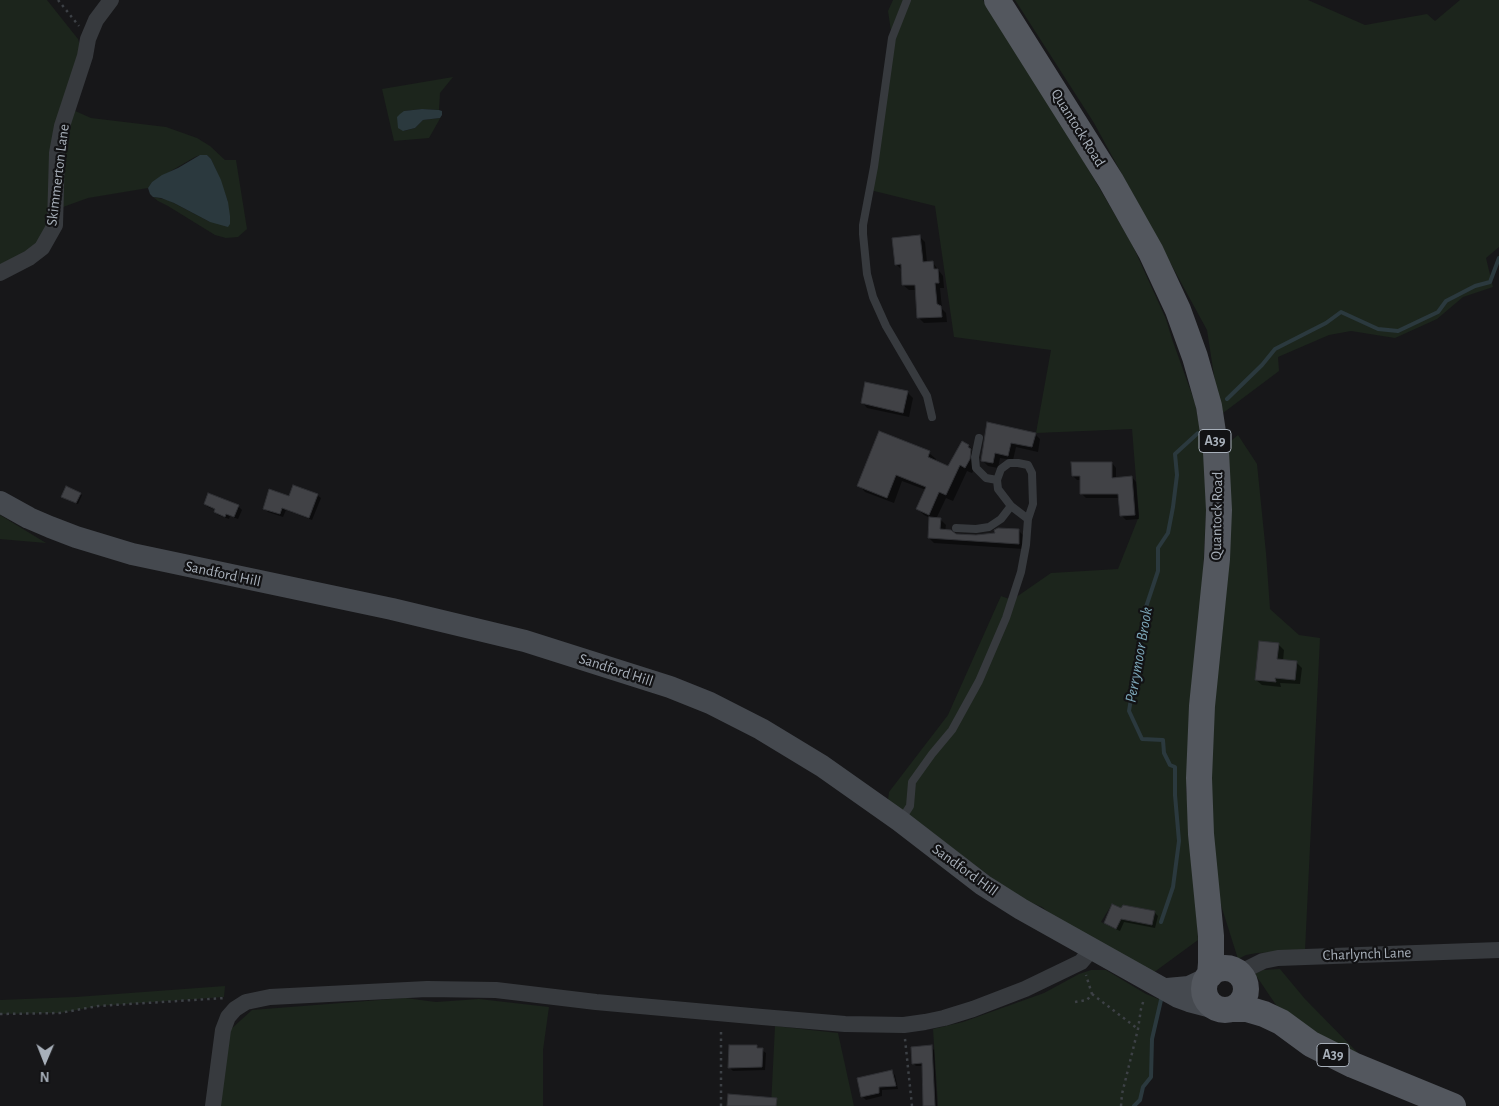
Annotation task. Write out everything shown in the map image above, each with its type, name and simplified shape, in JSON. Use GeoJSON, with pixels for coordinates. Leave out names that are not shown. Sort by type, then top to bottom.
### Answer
{"type":"FeatureCollection","features":[{"type":"Feature","properties":{"kind":"main road","name":"Quantock Road"},"geometry":{"type":"LineString","coordinates":[[997,0],[1111,182],[1151,252],[1178,310],[1195,357],[1208,406],[1216,452],[1219,510],[1218,559],[1202,706],[1199,786],[1201,834],[1211,936],[1211,963],[1226,976]]}},
{"type":"Feature","properties":{"kind":"main road","name":"Sandford Hill"},"geometry":{"type":"LineString","coordinates":[[0,502],[50,527],[132,554],[392,609],[525,641],[670,687],[710,703],[761,729],[822,766],[983,885],[1087,956],[1159,985],[1178,997],[1222,1008]]}},
{"type":"Feature","properties":{"kind":"main road"},"geometry":{"type":"LineString","coordinates":[[1159,985],[1189,987],[1226,976]]}},
{"type":"Feature","properties":{"kind":"main road","name":"A39"},"geometry":{"type":"LineString","coordinates":[[1222,1008],[1238,1006],[1246,993],[1226,976]]}},
{"type":"Feature","properties":{"kind":"main road","name":"A39"},"geometry":{"type":"LineString","coordinates":[[1226,976],[1204,988],[1205,995],[1222,1008],[1247,1009],[1281,1022]]}},
{"type":"Feature","properties":{"kind":"main road","name":"A39"},"geometry":{"type":"LineString","coordinates":[[1226,976],[1281,1022],[1311,1044],[1353,1064],[1453,1106]]}},
{"type":"Feature","properties":{"kind":"street","name":"Skimmerton Lane"},"geometry":{"type":"LineString","coordinates":[[0,273],[29,258],[42,248],[54,225],[57,154],[62,126],[85,56],[88,40],[96,20],[111,0]]}},
{"type":"Feature","properties":{"kind":"street","name":"Charlynch Lane"},"geometry":{"type":"LineString","coordinates":[[1226,976],[1263,961],[1278,958],[1499,950]]}},
{"type":"Feature","properties":{"kind":"street"},"geometry":{"type":"LineString","coordinates":[[213,1106],[223,1030],[228,1017],[235,1009],[246,1002],[270,997],[427,989],[496,990],[722,1014],[845,1024],[904,1025],[926,1022],[973,1009],[1024,989],[1087,956]]}},
{"type":"Feature","properties":{"kind":"lane"},"geometry":{"type":"LineString","coordinates":[[907,0],[892,38],[874,168],[863,225],[864,246],[867,274],[873,297],[886,326],[927,396],[932,417]]}},
{"type":"Feature","properties":{"kind":"lane"},"geometry":{"type":"LineString","coordinates":[[979,438],[975,457],[976,468],[986,478],[997,480]]}},
{"type":"Feature","properties":{"kind":"lane"},"geometry":{"type":"LineString","coordinates":[[900,822],[910,806],[912,782],[952,730],[979,681],[1006,618],[1021,572],[1028,519],[1033,504],[1032,473],[1028,466],[1008,463],[1001,469],[997,480],[998,489],[1011,506],[1028,519]]}},
{"type":"Feature","properties":{"kind":"lane"},"geometry":{"type":"LineString","coordinates":[[956,528],[976,530],[989,527],[1001,518],[1011,506]]}},
{"type":"Feature","properties":{"kind":"path"},"geometry":{"type":"LineString","coordinates":[[58,0],[88,40]]}},
{"type":"Feature","properties":{"kind":"path"},"geometry":{"type":"LineString","coordinates":[[1087,956],[1092,994],[1138,1029]]}},
{"type":"Feature","properties":{"kind":"path"},"geometry":{"type":"LineString","coordinates":[[1120,1106],[1141,1009],[1159,985]]}},
{"type":"Feature","properties":{"kind":"path"},"geometry":{"type":"LineString","coordinates":[[1075,1002],[1087,1000],[1092,994]]}},
{"type":"Feature","properties":{"kind":"path"},"geometry":{"type":"LineString","coordinates":[[0,1014],[60,1013],[98,1006],[224,997],[246,1002]]}},
{"type":"Feature","properties":{"kind":"path"},"geometry":{"type":"LineString","coordinates":[[721,1106],[722,1014]]}},
{"type":"Feature","properties":{"kind":"path"},"geometry":{"type":"LineString","coordinates":[[904,1025],[912,1106]]}},
{"type":"Feature","properties":{"kind":"shaded area"},"geometry":{"type":"Polygon","coordinates":[[[0,0],[47,0],[78,39],[81,48],[48,222],[35,247],[0,266],[0,0]]]}},
{"type":"Feature","properties":{"kind":"shaded area"},"geometry":{"type":"Polygon","coordinates":[[[893,0],[983,0],[1069,136],[1132,244],[1166,319],[1195,403],[1208,470],[1202,594],[1186,789],[1193,848],[1198,940],[1153,973],[1072,932],[1042,907],[1019,898],[888,800],[889,792],[948,715],[1001,596],[1012,600],[1051,573],[1118,569],[1139,516],[1132,429],[1036,433],[1051,350],[954,337],[935,206],[870,190],[892,38],[888,11],[893,0]],[[1112,904],[1101,922],[1116,929],[1121,919],[1152,925],[1155,911],[1123,905],[1121,908],[1112,904]]]}},
{"type":"Feature","properties":{"kind":"shaded area"},"geometry":{"type":"Polygon","coordinates":[[[1015,0],[1308,0],[1365,25],[1427,14],[1435,21],[1460,0],[1499,0],[1499,247],[1486,258],[1493,287],[1463,297],[1437,319],[1395,338],[1351,331],[1329,335],[1278,357],[1279,371],[1223,413],[1215,382],[1207,330],[1094,123],[1015,0]]]}},
{"type":"Feature","properties":{"kind":"shaded area"},"geometry":{"type":"Polygon","coordinates":[[[453,77],[440,93],[439,110],[404,111],[404,131],[415,128],[423,120],[440,118],[442,115],[429,138],[394,141],[382,89],[453,77]]]}},
{"type":"Feature","properties":{"kind":"shaded area"},"geometry":{"type":"Polygon","coordinates":[[[73,110],[91,118],[166,127],[197,138],[210,146],[225,160],[236,160],[247,229],[238,237],[226,238],[215,235],[153,197],[168,200],[210,222],[228,202],[216,170],[207,155],[195,157],[152,182],[148,188],[88,198],[63,207],[62,159],[73,110]]]}},
{"type":"Feature","properties":{"kind":"shaded area"},"geometry":{"type":"Polygon","coordinates":[[[439,110],[442,111],[442,115],[440,118],[423,120],[415,128],[403,131],[398,128],[397,117],[400,114],[404,111],[439,110]]]}},
{"type":"Feature","properties":{"kind":"shaded area"},"geometry":{"type":"Polygon","coordinates":[[[200,155],[207,155],[211,159],[221,180],[228,202],[230,224],[228,227],[210,222],[174,203],[153,197],[150,194],[148,188],[152,182],[200,155]]]}},
{"type":"Feature","properties":{"kind":"shaded area"},"geometry":{"type":"Polygon","coordinates":[[[1238,435],[1257,464],[1270,609],[1299,635],[1320,638],[1305,951],[1257,953],[1238,959],[1215,886],[1209,734],[1225,446],[1238,435]]]}},
{"type":"Feature","properties":{"kind":"shaded area"},"geometry":{"type":"Polygon","coordinates":[[[0,515],[46,543],[0,539],[0,515]]]}},
{"type":"Feature","properties":{"kind":"shaded area"},"geometry":{"type":"Polygon","coordinates":[[[1280,969],[1305,999],[1358,1053],[1324,1039],[1276,1005],[1255,974],[1263,970],[1280,969]]]}},
{"type":"Feature","properties":{"kind":"shaded area"},"geometry":{"type":"Polygon","coordinates":[[[1091,970],[1106,970],[1146,994],[1161,1000],[1152,1039],[1151,1077],[1143,1087],[1140,1100],[1134,1106],[938,1106],[933,1029],[963,1022],[1044,993],[1079,974],[1091,970]]]}},
{"type":"Feature","properties":{"kind":"shaded area"},"geometry":{"type":"Polygon","coordinates":[[[225,986],[224,997],[98,1006],[60,1013],[0,1014],[0,1000],[76,997],[225,986]]]}},
{"type":"Feature","properties":{"kind":"shaded area"},"geometry":{"type":"Polygon","coordinates":[[[405,998],[436,1002],[479,999],[549,1007],[543,1050],[543,1106],[219,1106],[230,1030],[252,1010],[405,998]]]}},
{"type":"Feature","properties":{"kind":"shaded area"},"geometry":{"type":"Polygon","coordinates":[[[775,1026],[838,1033],[854,1106],[771,1106],[775,1026]]]}},
{"type":"Feature","properties":{"kind":"building"},"geometry":{"type":"Polygon","coordinates":[[[920,235],[923,262],[933,261],[934,269],[938,269],[939,283],[935,283],[937,304],[941,306],[942,317],[917,318],[915,285],[902,285],[901,264],[895,265],[892,238],[920,235]]]}},
{"type":"Feature","properties":{"kind":"building"},"geometry":{"type":"Polygon","coordinates":[[[865,382],[908,391],[903,413],[861,403],[865,382]]]}},
{"type":"Feature","properties":{"kind":"building"},"geometry":{"type":"Polygon","coordinates":[[[987,422],[1036,433],[1032,447],[1011,443],[1008,456],[995,453],[993,463],[981,461],[987,422]]]}},
{"type":"Feature","properties":{"kind":"building"},"geometry":{"type":"Polygon","coordinates":[[[879,431],[930,451],[928,457],[948,466],[962,441],[969,445],[968,447],[971,449],[970,459],[965,468],[960,465],[946,495],[939,492],[929,515],[916,509],[926,487],[896,475],[887,498],[857,486],[879,431]]]}},
{"type":"Feature","properties":{"kind":"building"},"geometry":{"type":"Polygon","coordinates":[[[1071,462],[1112,462],[1112,478],[1132,476],[1135,515],[1120,516],[1118,494],[1080,494],[1080,476],[1072,476],[1071,462]]]}},
{"type":"Feature","properties":{"kind":"building"},"geometry":{"type":"Polygon","coordinates":[[[293,485],[318,494],[309,518],[282,508],[280,514],[263,509],[269,489],[289,496],[293,485]]]}},
{"type":"Feature","properties":{"kind":"building"},"geometry":{"type":"Polygon","coordinates":[[[66,486],[81,493],[76,503],[61,497],[66,486]]]}},
{"type":"Feature","properties":{"kind":"building"},"geometry":{"type":"Polygon","coordinates":[[[208,493],[239,505],[234,517],[226,514],[225,517],[214,512],[215,509],[204,504],[208,493]]]}},
{"type":"Feature","properties":{"kind":"building"},"geometry":{"type":"Polygon","coordinates":[[[929,517],[941,518],[940,529],[951,530],[956,534],[976,535],[995,533],[994,530],[998,528],[1019,529],[1019,544],[928,538],[929,517]]]}},
{"type":"Feature","properties":{"kind":"building"},"geometry":{"type":"Polygon","coordinates":[[[1259,641],[1279,643],[1277,659],[1297,661],[1295,680],[1275,678],[1276,682],[1255,680],[1259,641]]]}},
{"type":"Feature","properties":{"kind":"building"},"geometry":{"type":"Polygon","coordinates":[[[1112,904],[1121,908],[1123,905],[1155,911],[1152,925],[1121,919],[1116,929],[1104,923],[1112,904]]]}},
{"type":"Feature","properties":{"kind":"building"},"geometry":{"type":"Polygon","coordinates":[[[729,1045],[757,1045],[757,1048],[763,1048],[762,1067],[728,1068],[729,1045]]]}},
{"type":"Feature","properties":{"kind":"building"},"geometry":{"type":"Polygon","coordinates":[[[932,1045],[935,1106],[923,1106],[922,1063],[912,1064],[911,1047],[932,1045]]]}},
{"type":"Feature","properties":{"kind":"building"},"geometry":{"type":"Polygon","coordinates":[[[892,1070],[896,1086],[879,1087],[879,1093],[861,1097],[857,1078],[892,1070]]]}},
{"type":"Feature","properties":{"kind":"building"},"geometry":{"type":"Polygon","coordinates":[[[728,1094],[777,1098],[776,1106],[727,1106],[728,1094]]]}},
{"type":"Feature","properties":{"kind":"waterway","name":"Perrymoor Brook"},"geometry":{"type":"LineString","coordinates":[[1227,399],[1262,365],[1275,349],[1326,323],[1341,312],[1378,329],[1398,331],[1438,312],[1446,301],[1475,286],[1490,282],[1499,258]]}},
{"type":"Feature","properties":{"kind":"waterway","name":"Perrymoor Brook"},"geometry":{"type":"LineString","coordinates":[[1161,922],[1173,887],[1179,841],[1175,795],[1175,767],[1170,765],[1164,753],[1163,740],[1142,739],[1129,711],[1146,607],[1158,571],[1158,548],[1168,533],[1173,507],[1177,475],[1175,454],[1198,433]]}},
{"type":"Feature","properties":{"kind":"waterway","name":"Perrymoor Brook"},"geometry":{"type":"LineString","coordinates":[[1134,1106],[1140,1100],[1143,1087],[1151,1077],[1152,1039],[1161,1000]]}}]}
